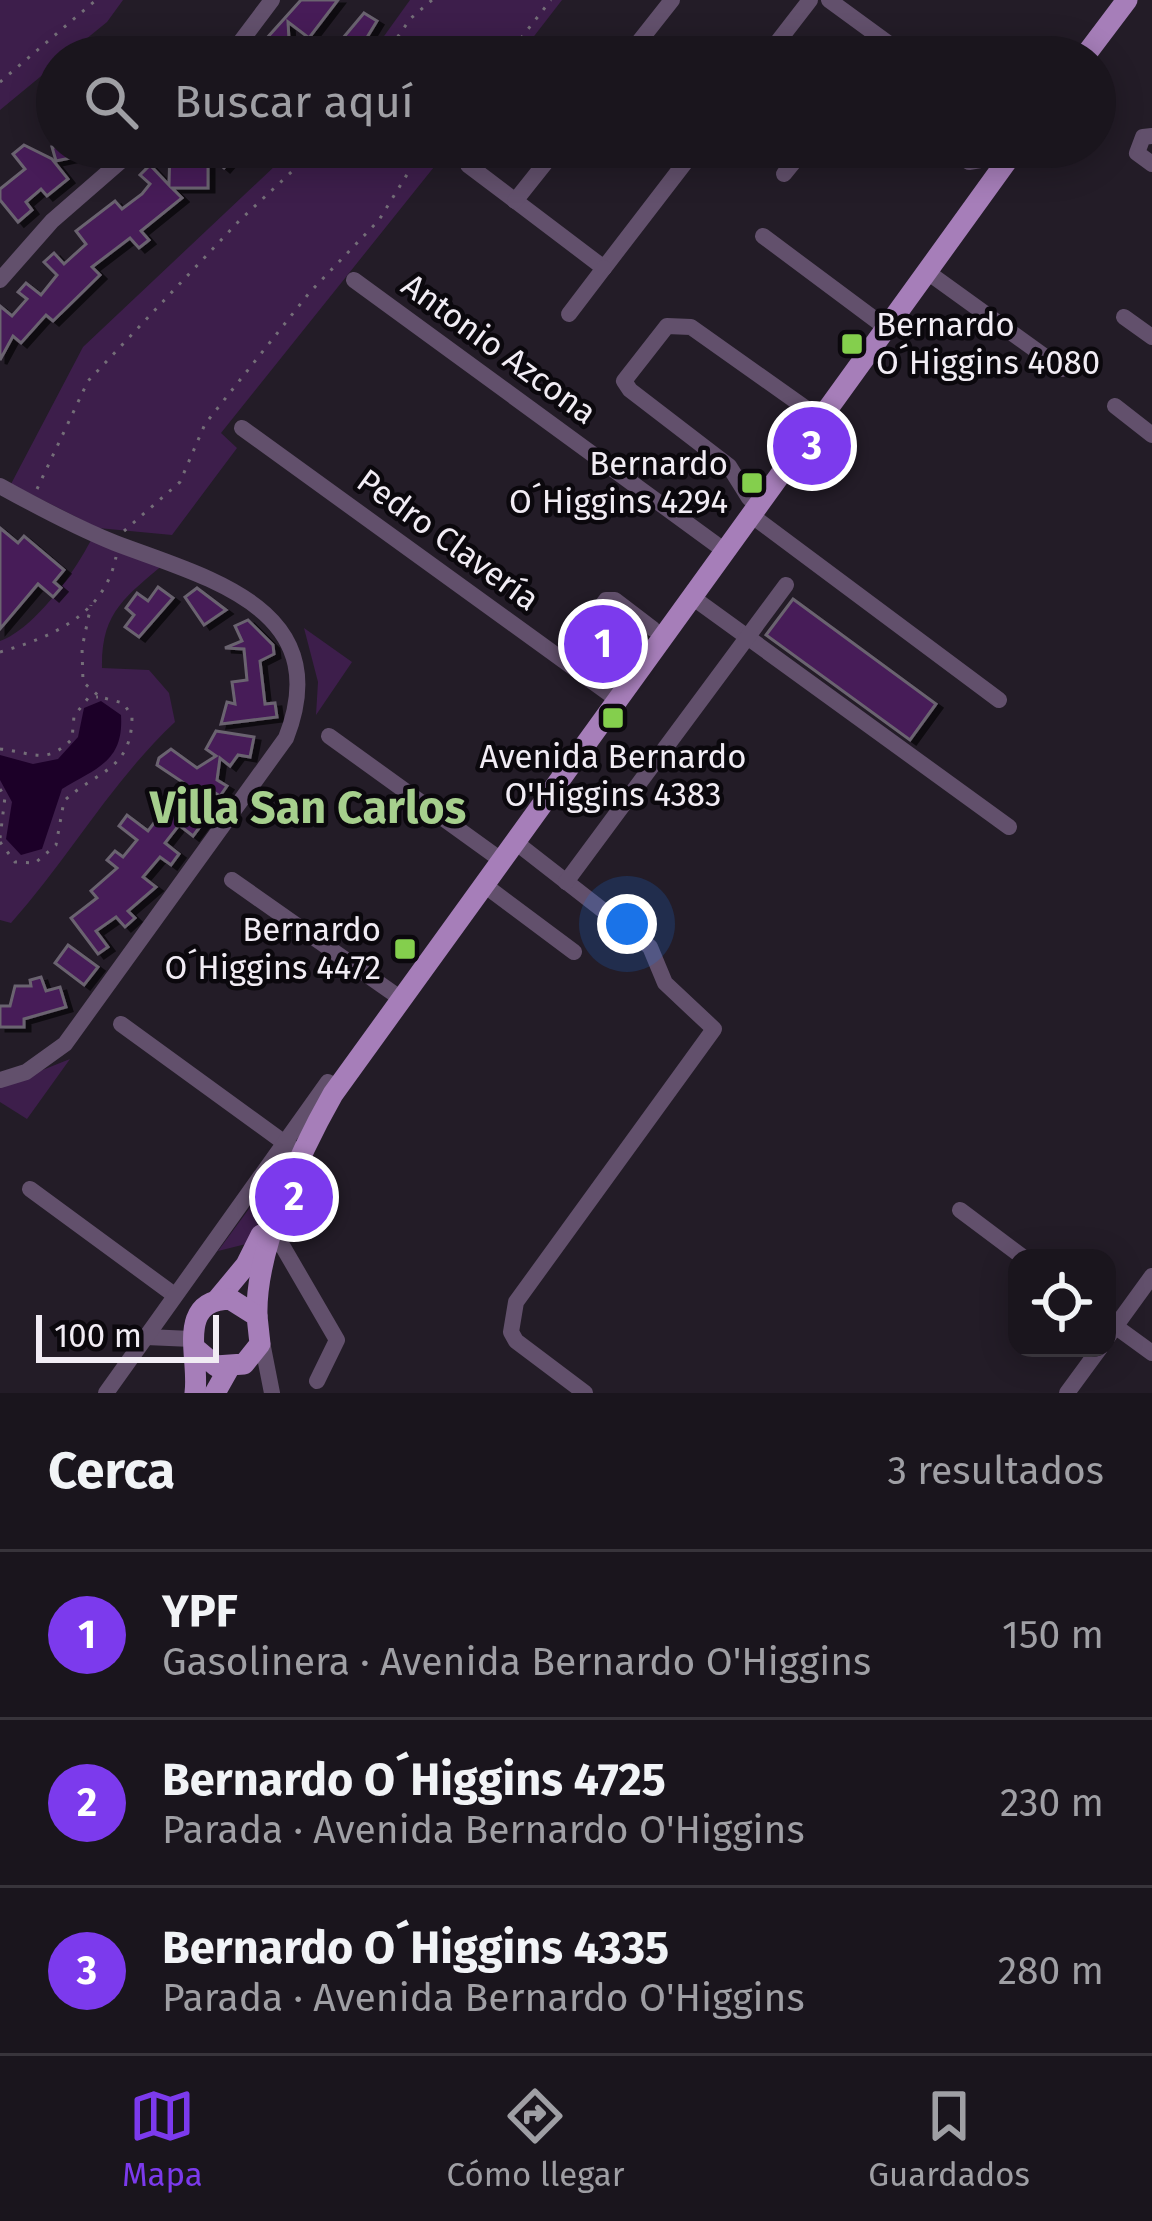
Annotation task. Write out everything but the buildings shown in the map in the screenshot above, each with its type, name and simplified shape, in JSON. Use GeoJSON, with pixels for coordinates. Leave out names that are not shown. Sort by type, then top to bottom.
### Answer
{"type":"FeatureCollection","features":[{"type":"Feature","properties":{"kind":"main road"},"geometry":{"type":"LineString","coordinates":[[1084,36],[1111,0]]}},
{"type":"Feature","properties":{"kind":"main road"},"geometry":{"type":"LineString","coordinates":[[1100,36],[1127,0]]}},
{"type":"Feature","properties":{"kind":"main road"},"geometry":{"type":"LineString","coordinates":[[195,1393],[195,1319],[268,1235],[319,1120],[395,995],[993,168]]}},
{"type":"Feature","properties":{"kind":"main road"},"geometry":{"type":"LineString","coordinates":[[822,403],[877,321],[921,268]]}},
{"type":"Feature","properties":{"kind":"main road"},"geometry":{"type":"LineString","coordinates":[[613,696],[653,629],[687,593]]}},
{"type":"Feature","properties":{"kind":"main road"},"geometry":{"type":"LineString","coordinates":[[215,1393],[259,1326],[258,1285],[287,1146],[328,1082],[483,884],[502,851]]}},
{"type":"Feature","properties":{"kind":"main road"},"geometry":{"type":"LineString","coordinates":[[212,1302],[237,1300],[259,1326]]}},
{"type":"Feature","properties":{"kind":"main road"},"geometry":{"type":"LineString","coordinates":[[194,1344],[210,1364],[237,1366]]}},
{"type":"Feature","properties":{"kind":"street"},"geometry":{"type":"LineString","coordinates":[[245,36],[272,0]]}},
{"type":"Feature","properties":{"kind":"street"},"geometry":{"type":"LineString","coordinates":[[644,36],[672,0]]}},
{"type":"Feature","properties":{"kind":"street"},"geometry":{"type":"LineString","coordinates":[[782,36],[810,0]]}},
{"type":"Feature","properties":{"kind":"street"},"geometry":{"type":"LineString","coordinates":[[829,0],[878,36]]}},
{"type":"Feature","properties":{"kind":"street"},"geometry":{"type":"LineString","coordinates":[[1152,136],[1143,137],[1137,153],[1152,164]]}},
{"type":"Feature","properties":{"kind":"street"},"geometry":{"type":"LineString","coordinates":[[0,280],[52,221],[113,168]]}},
{"type":"Feature","properties":{"kind":"street"},"geometry":{"type":"LineString","coordinates":[[472,168],[604,268]]}},
{"type":"Feature","properties":{"kind":"street"},"geometry":{"type":"LineString","coordinates":[[515,201],[541,168]]}},
{"type":"Feature","properties":{"kind":"street"},"geometry":{"type":"LineString","coordinates":[[569,314],[681,168]]}},
{"type":"Feature","properties":{"kind":"street"},"geometry":{"type":"LineString","coordinates":[[784,174],[789,168]]}},
{"type":"Feature","properties":{"kind":"street"},"geometry":{"type":"LineString","coordinates":[[763,236],[877,321]]}},
{"type":"Feature","properties":{"kind":"street"},"geometry":{"type":"LineString","coordinates":[[921,268],[1062,369]]}},
{"type":"Feature","properties":{"kind":"street","name":"Antonio Azcona"},"geometry":{"type":"LineString","coordinates":[[354,280],[720,548]]}},
{"type":"Feature","properties":{"kind":"street"},"geometry":{"type":"LineString","coordinates":[[1124,317],[1152,337]]}},
{"type":"Feature","properties":{"kind":"street"},"geometry":{"type":"LineString","coordinates":[[822,403],[692,327],[667,326],[624,380],[630,390],[729,466],[747,507],[999,700]]}},
{"type":"Feature","properties":{"kind":"street"},"geometry":{"type":"LineString","coordinates":[[1114,406],[1152,434]]}},
{"type":"Feature","properties":{"kind":"street","name":"Pedro Clavería"},"geometry":{"type":"LineString","coordinates":[[242,428],[613,696]]}},
{"type":"Feature","properties":{"kind":"street"},"geometry":{"type":"LineString","coordinates":[[0,486],[118,544],[226,584],[263,610],[286,639],[294,660],[297,710],[286,738],[93,1010],[49,1057],[0,1081]]}},
{"type":"Feature","properties":{"kind":"street"},"geometry":{"type":"LineString","coordinates":[[566,882],[786,585]]}},
{"type":"Feature","properties":{"kind":"street"},"geometry":{"type":"LineString","coordinates":[[687,593],[1009,827]]}},
{"type":"Feature","properties":{"kind":"street"},"geometry":{"type":"LineString","coordinates":[[562,659],[586,645],[612,599],[653,629]]}},
{"type":"Feature","properties":{"kind":"street"},"geometry":{"type":"LineString","coordinates":[[598,628],[629,663]]}},
{"type":"Feature","properties":{"kind":"street"},"geometry":{"type":"LineString","coordinates":[[586,645],[629,663]]}},
{"type":"Feature","properties":{"kind":"street"},"geometry":{"type":"LineString","coordinates":[[329,736],[502,851],[566,882],[650,947],[665,983],[714,1029],[516,1302],[511,1332],[517,1341],[585,1393]]}},
{"type":"Feature","properties":{"kind":"street"},"geometry":{"type":"LineString","coordinates":[[232,880],[395,995]]}},
{"type":"Feature","properties":{"kind":"street"},"geometry":{"type":"LineString","coordinates":[[483,884],[574,952]]}},
{"type":"Feature","properties":{"kind":"street"},"geometry":{"type":"LineString","coordinates":[[106,1393],[178,1287],[287,1146],[121,1024]]}},
{"type":"Feature","properties":{"kind":"street"},"geometry":{"type":"LineString","coordinates":[[30,1190],[178,1287],[212,1302]]}},
{"type":"Feature","properties":{"kind":"street"},"geometry":{"type":"LineString","coordinates":[[960,1210],[1012,1249]]}},
{"type":"Feature","properties":{"kind":"street"},"geometry":{"type":"LineString","coordinates":[[268,1235],[337,1340],[317,1381]]}},
{"type":"Feature","properties":{"kind":"street"},"geometry":{"type":"LineString","coordinates":[[1116,1321],[1152,1276]]}},
{"type":"Feature","properties":{"kind":"street"},"geometry":{"type":"LineString","coordinates":[[259,1326],[270,1393]]}},
{"type":"Feature","properties":{"kind":"street"},"geometry":{"type":"LineString","coordinates":[[1116,1332],[1152,1353]]}},
{"type":"Feature","properties":{"kind":"street"},"geometry":{"type":"LineString","coordinates":[[146,1337],[194,1344]]}},
{"type":"Feature","properties":{"kind":"street"},"geometry":{"type":"LineString","coordinates":[[1067,1393],[1093,1357]]}},
{"type":"Feature","properties":{"kind":"street"},"geometry":{"type":"LineString","coordinates":[[237,1366],[270,1393]]}},
{"type":"Feature","properties":{"kind":"path"},"geometry":{"type":"LineString","coordinates":[[54,36],[96,0]]}},
{"type":"Feature","properties":{"kind":"path"},"geometry":{"type":"LineString","coordinates":[[399,36],[433,0]]}},
{"type":"Feature","properties":{"kind":"path"},"geometry":{"type":"LineString","coordinates":[[523,36],[551,0]]}},
{"type":"Feature","properties":{"kind":"path"},"geometry":{"type":"LineString","coordinates":[[0,82],[36,51]]}},
{"type":"Feature","properties":{"kind":"path"},"geometry":{"type":"LineString","coordinates":[[31,503],[68,415],[88,381],[239,220],[295,168]]}},
{"type":"Feature","properties":{"kind":"path"},"geometry":{"type":"LineString","coordinates":[[0,652],[66,628],[110,584],[118,544],[128,523],[180,482],[205,424],[310,292],[380,220],[411,168]]}},
{"type":"Feature","properties":{"kind":"path"},"geometry":{"type":"LineString","coordinates":[[91,604],[82,648],[82,682],[100,697]]}},
{"type":"Feature","properties":{"kind":"path"},"geometry":{"type":"LineString","coordinates":[[0,749],[42,759],[56,755],[72,740],[74,716],[89,697],[123,703],[132,716],[128,751],[97,781],[64,801],[56,845],[34,863],[15,862],[0,840],[5,797],[0,789]]}},
{"type":"Feature","properties":{"kind":"shaded area"},"geometry":{"type":"Polygon","coordinates":[[[0,0],[123,0],[90,36],[36,36],[36,80],[0,110],[0,0]]]}},
{"type":"Feature","properties":{"kind":"shaded area"},"geometry":{"type":"Polygon","coordinates":[[[410,0],[562,0],[534,36],[384,36],[410,0]]]}},
{"type":"Feature","properties":{"kind":"shaded area"},"geometry":{"type":"Polygon","coordinates":[[[273,168],[433,168],[221,433],[237,448],[172,535],[98,528],[11,484],[83,347],[273,168]]]}},
{"type":"Feature","properties":{"kind":"shaded area"},"geometry":{"type":"Polygon","coordinates":[[[94,534],[166,562],[128,596],[111,619],[102,668],[149,670],[169,693],[175,722],[131,770],[11,923],[0,920],[0,641],[41,611],[94,534]]]}},
{"type":"Feature","properties":{"kind":"shaded area"},"geometry":{"type":"Polygon","coordinates":[[[304,628],[352,662],[316,715],[318,682],[304,628]]]}},
{"type":"Feature","properties":{"kind":"shaded area"},"geometry":{"type":"Polygon","coordinates":[[[101,701],[121,715],[113,754],[62,789],[42,849],[21,855],[6,839],[12,802],[0,780],[0,755],[33,764],[58,759],[78,737],[84,708],[101,701]]]}},
{"type":"Feature","properties":{"kind":"shaded area"},"geometry":{"type":"Polygon","coordinates":[[[70,1059],[27,1119],[0,1102],[0,1075],[40,1071],[70,1059]]]}},
{"type":"Feature","properties":{"kind":"shaded area"},"geometry":{"type":"Polygon","coordinates":[[[279,1168],[250,1243],[218,1251],[279,1168]]]}},
{"type":"Feature","properties":{"kind":"place","name":"Bernardo O´Higgins 4080"},"geometry":{"type":"Point","coordinates":[852,344]}},
{"type":"Feature","properties":{"kind":"place","name":"Bernardo O´Higgins 4335"},"geometry":{"type":"Point","coordinates":[812,446]}},
{"type":"Feature","properties":{"kind":"place","name":"Bernardo O´Higgins 4294"},"geometry":{"type":"Point","coordinates":[752,483]}},
{"type":"Feature","properties":{"kind":"place","name":"YPF"},"geometry":{"type":"Point","coordinates":[603,644]}},
{"type":"Feature","properties":{"kind":"place","name":"Avenida Bernardo O'Higgins 4383"},"geometry":{"type":"Point","coordinates":[613,718]}},
{"type":"Feature","properties":{"kind":"place","name":"Bernardo O´Higgins 4472"},"geometry":{"type":"Point","coordinates":[405,949]}},
{"type":"Feature","properties":{"kind":"place","name":"Bernardo O´Higgins 4725"},"geometry":{"type":"Point","coordinates":[294,1197]}},
{"type":"Feature","properties":{"kind":"district","name":"Villa San Carlos"},"geometry":{"type":"Point","coordinates":[308,808]}}]}
